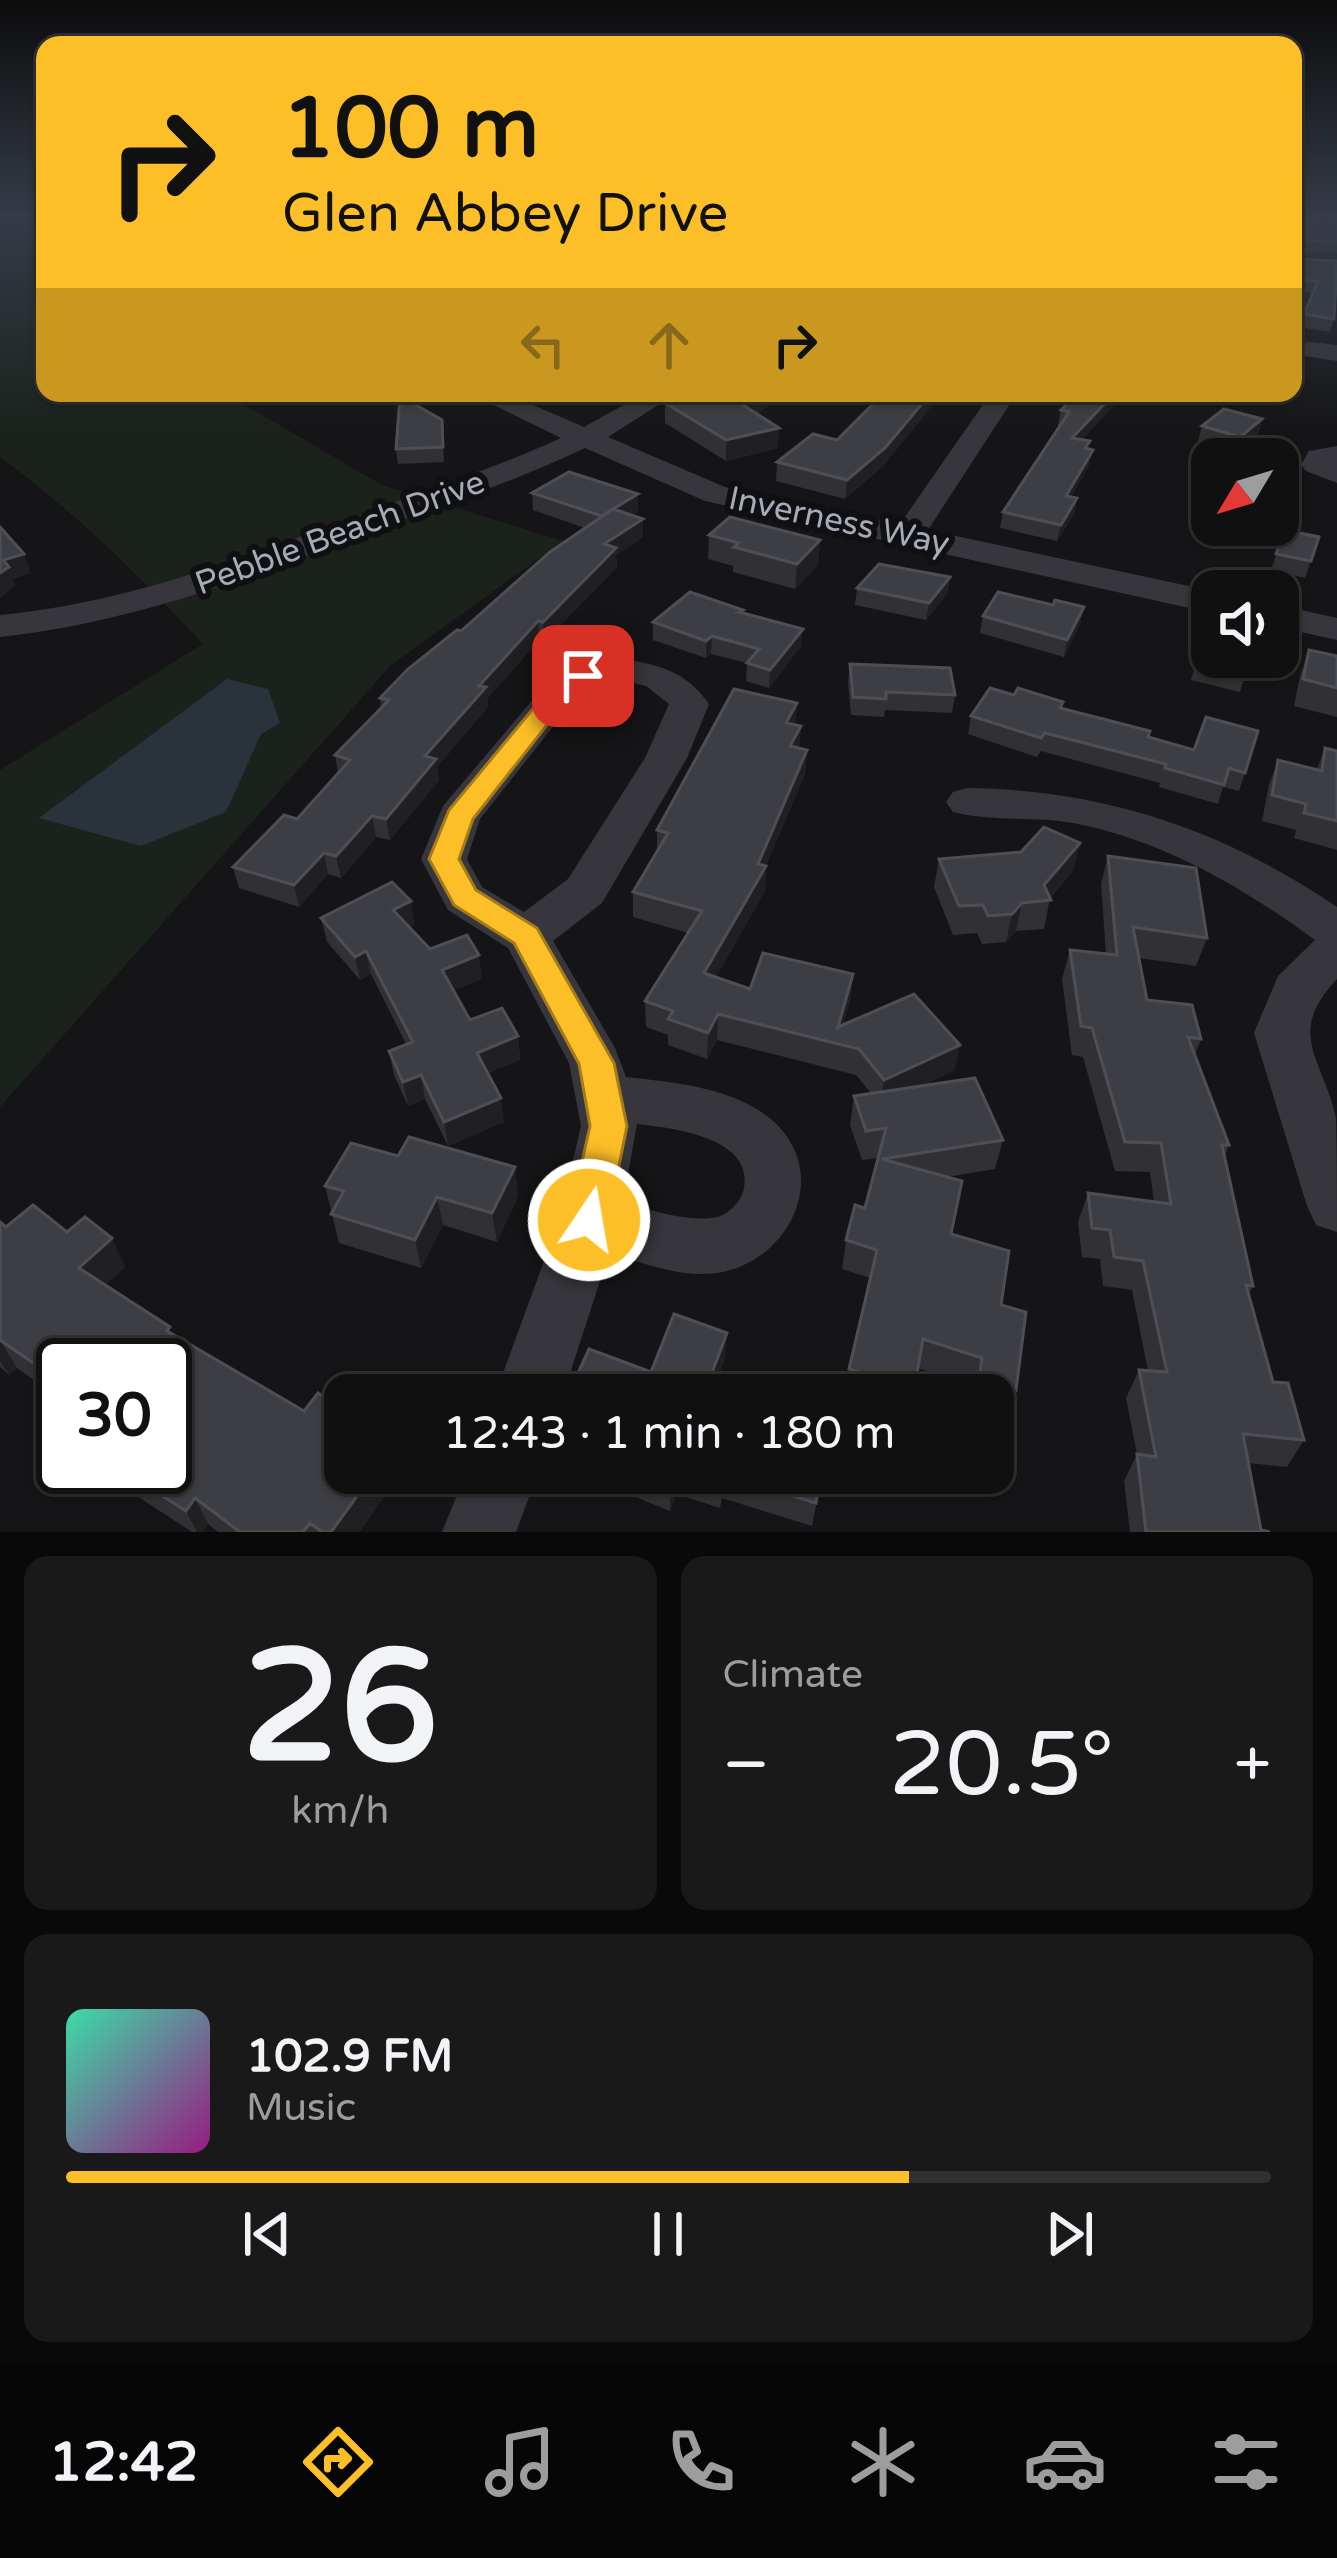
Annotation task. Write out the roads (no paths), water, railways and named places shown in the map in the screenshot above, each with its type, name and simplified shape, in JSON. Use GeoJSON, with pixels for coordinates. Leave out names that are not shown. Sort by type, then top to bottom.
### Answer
{"type":"FeatureCollection","features":[{"type":"Feature","properties":{"kind":"street"},"geometry":{"type":"LineString","coordinates":[[1302,348],[1337,353]]}},
{"type":"Feature","properties":{"kind":"street","name":"Inverness Way"},"geometry":{"type":"LineString","coordinates":[[503,402],[716,494],[1191,597]]}},
{"type":"Feature","properties":{"kind":"street","name":"Pebble Beach Drive"},"geometry":{"type":"LineString","coordinates":[[0,626],[118,609],[194,588],[476,485],[647,402]]}},
{"type":"Feature","properties":{"kind":"street"},"geometry":{"type":"LineString","coordinates":[[908,536],[998,402]]}},
{"type":"Feature","properties":{"kind":"street"},"geometry":{"type":"LineString","coordinates":[[1337,455],[1319,457],[1316,466],[1337,474]]}},
{"type":"Feature","properties":{"kind":"street"},"geometry":{"type":"LineString","coordinates":[[1299,621],[1337,629]]}},
{"type":"Feature","properties":{"kind":"street"},"geometry":{"type":"LineString","coordinates":[[526,936],[585,891],[666,758],[689,704],[679,689],[658,677],[621,669],[583,676],[560,692],[459,816],[444,859],[465,898],[526,936],[596,1063],[609,1126],[589,1220],[536,1374]]}},
{"type":"Feature","properties":{"kind":"street"},"geometry":{"type":"LineString","coordinates":[[968,802],[1031,800],[1115,817],[1198,846],[1276,886],[1337,931]]}},
{"type":"Feature","properties":{"kind":"street"},"geometry":{"type":"LineString","coordinates":[[1337,949],[1296,990],[1280,1033],[1337,1206]]}},
{"type":"Feature","properties":{"kind":"street"},"geometry":{"type":"LineString","coordinates":[[589,1220],[696,1247],[747,1239],[764,1221],[775,1188],[767,1158],[746,1132],[710,1115],[603,1096]]}},
{"type":"Feature","properties":{"kind":"street"},"geometry":{"type":"LineString","coordinates":[[479,1532],[494,1494]]}}]}
